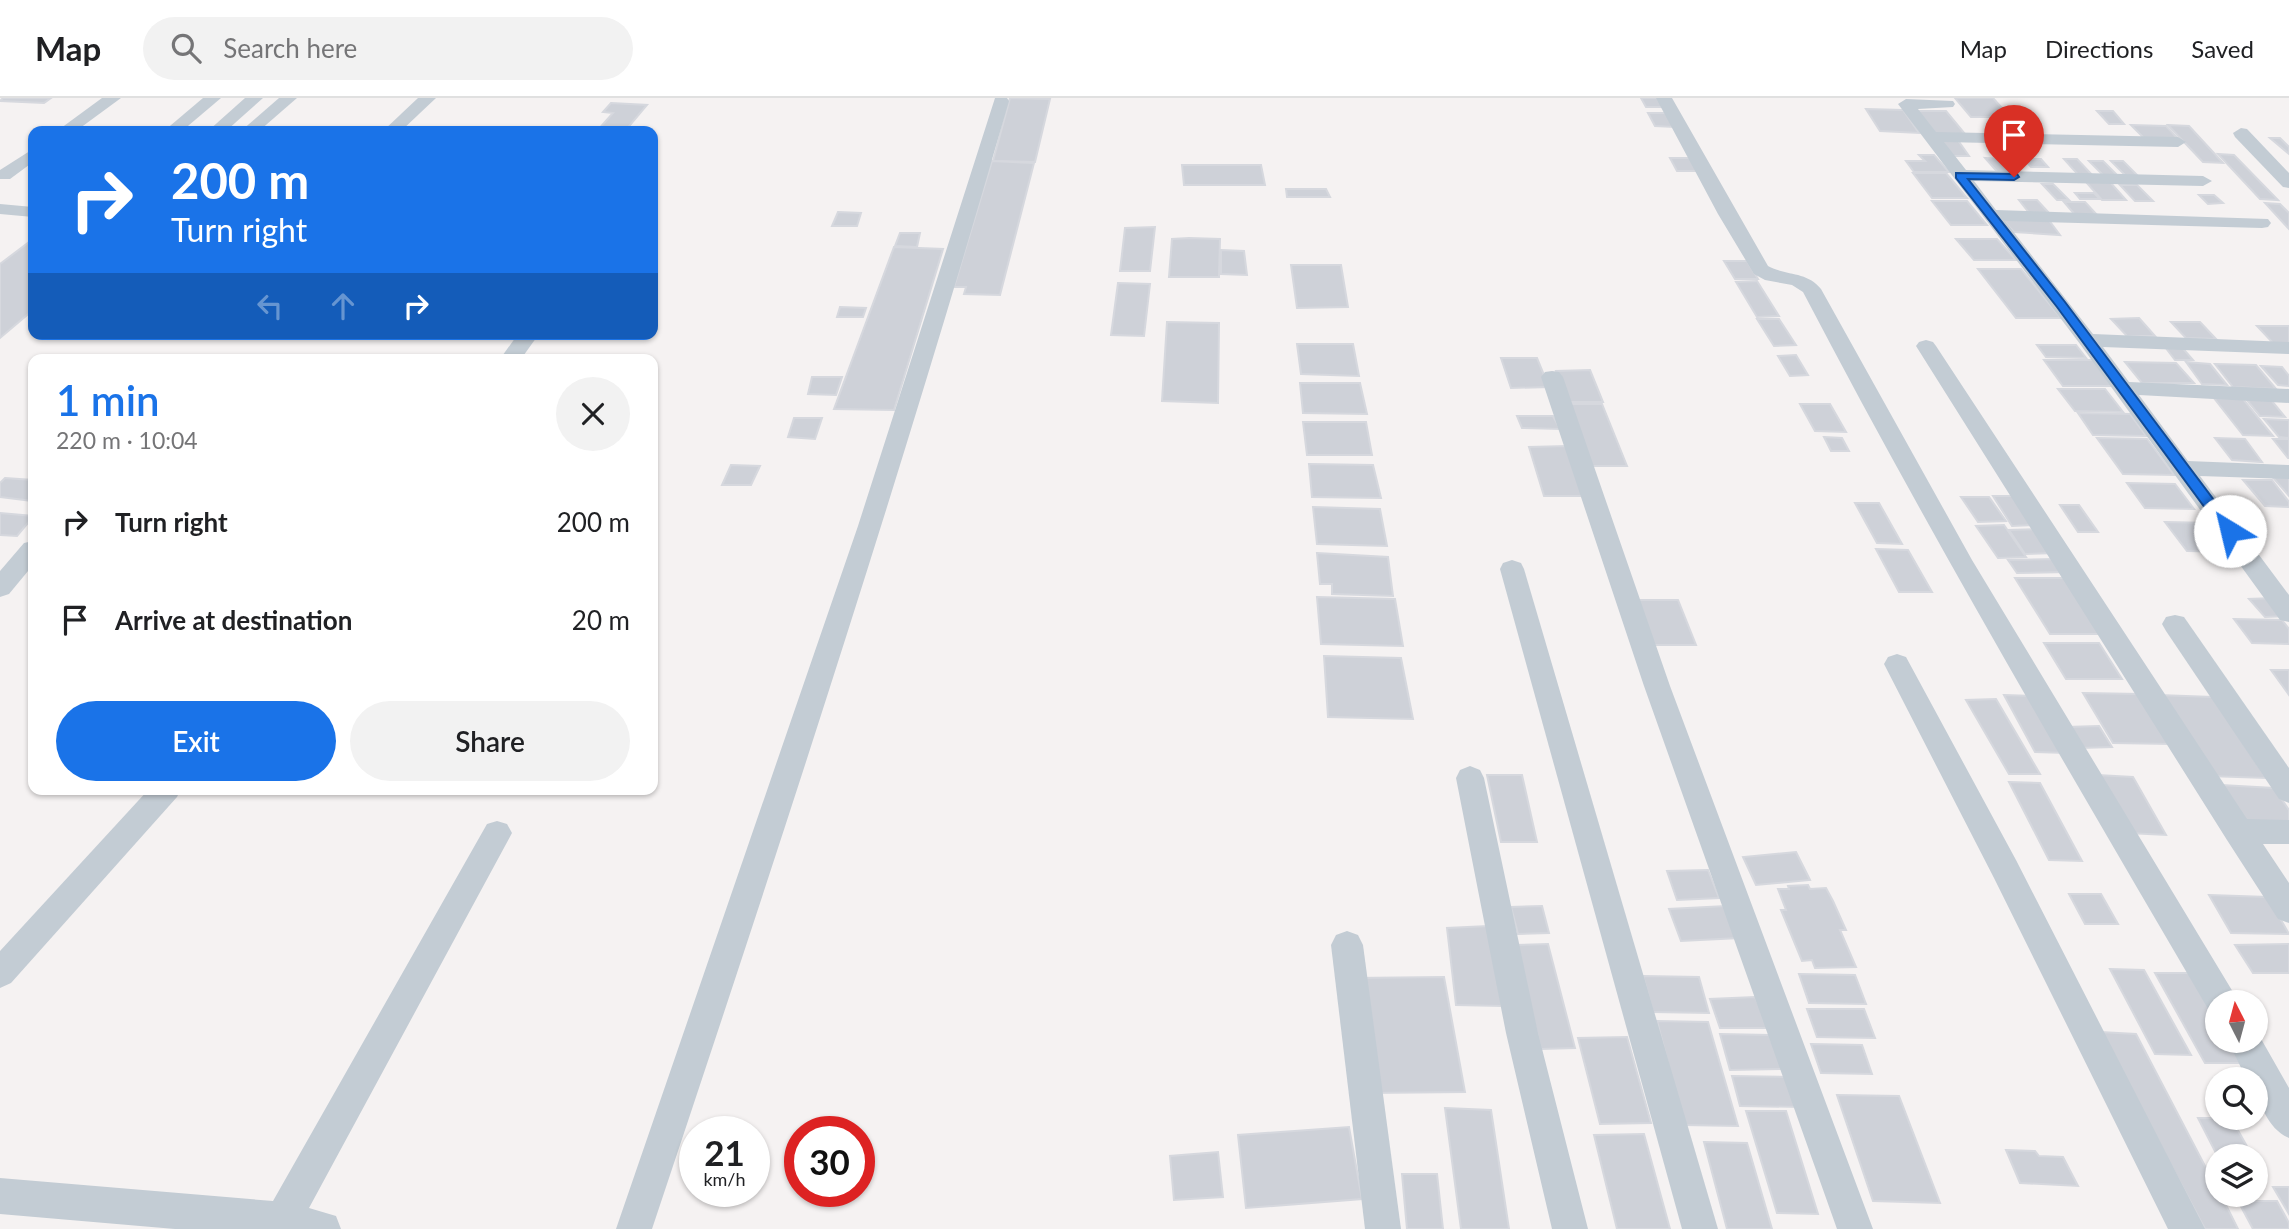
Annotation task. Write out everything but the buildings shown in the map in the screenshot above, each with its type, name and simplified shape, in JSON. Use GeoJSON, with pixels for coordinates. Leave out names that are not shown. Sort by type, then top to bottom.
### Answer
{"type":"FeatureCollection","features":[{"type":"Feature","properties":{"kind":"street"},"geometry":{"type":"LineString","coordinates":[[72,126],[113,98]]}},
{"type":"Feature","properties":{"kind":"street"},"geometry":{"type":"LineString","coordinates":[[178,126],[213,98]]}},
{"type":"Feature","properties":{"kind":"street"},"geometry":{"type":"LineString","coordinates":[[222,126],[255,98]]}},
{"type":"Feature","properties":{"kind":"street"},"geometry":{"type":"LineString","coordinates":[[255,126],[289,98]]}},
{"type":"Feature","properties":{"kind":"street"},"geometry":{"type":"LineString","coordinates":[[397,126],[428,98]]}},
{"type":"Feature","properties":{"kind":"street"},"geometry":{"type":"LineString","coordinates":[[1664,98],[1727,214],[1761,270],[1772,276],[1798,280],[1811,289],[1888,436],[1955,554],[2214,990]]}},
{"type":"Feature","properties":{"kind":"street"},"geometry":{"type":"LineString","coordinates":[[634,1229],[814,700],[937,322],[1001,101]]}},
{"type":"Feature","properties":{"kind":"street"},"geometry":{"type":"LineString","coordinates":[[1947,104],[1906,104],[2087,340],[2289,613]]}},
{"type":"Feature","properties":{"kind":"street"},"geometry":{"type":"LineString","coordinates":[[2241,133],[2289,183]]}},
{"type":"Feature","properties":{"kind":"street"},"geometry":{"type":"LineString","coordinates":[[1930,137],[2178,142]]}},
{"type":"Feature","properties":{"kind":"street"},"geometry":{"type":"LineString","coordinates":[[2262,155],[2289,156]]}},
{"type":"Feature","properties":{"kind":"street"},"geometry":{"type":"LineString","coordinates":[[4,175],[28,158]]}},
{"type":"Feature","properties":{"kind":"street"},"geometry":{"type":"LineString","coordinates":[[1959,175],[2203,181]]}},
{"type":"Feature","properties":{"kind":"street"},"geometry":{"type":"LineString","coordinates":[[0,209],[28,212]]}},
{"type":"Feature","properties":{"kind":"street"},"geometry":{"type":"LineString","coordinates":[[1990,215],[2262,223]]}},
{"type":"Feature","properties":{"kind":"street"},"geometry":{"type":"LineString","coordinates":[[514,354],[524,340]]}},
{"type":"Feature","properties":{"kind":"street"},"geometry":{"type":"LineString","coordinates":[[2087,340],[2289,348]]}},
{"type":"Feature","properties":{"kind":"street"},"geometry":{"type":"LineString","coordinates":[[1926,346],[2289,909]]}},
{"type":"Feature","properties":{"kind":"street"},"geometry":{"type":"LineString","coordinates":[[1552,377],[1657,687],[1855,1229]]}},
{"type":"Feature","properties":{"kind":"street"},"geometry":{"type":"LineString","coordinates":[[2123,388],[2289,396]]}},
{"type":"Feature","properties":{"kind":"street"},"geometry":{"type":"LineString","coordinates":[[2183,468],[2289,472]]}},
{"type":"Feature","properties":{"kind":"street"},"geometry":{"type":"LineString","coordinates":[[0,588],[28,555]]}},
{"type":"Feature","properties":{"kind":"street"},"geometry":{"type":"LineString","coordinates":[[1512,569],[1700,1229]]}},
{"type":"Feature","properties":{"kind":"street"},"geometry":{"type":"LineString","coordinates":[[2175,624],[2289,791]]}},
{"type":"Feature","properties":{"kind":"street"},"geometry":{"type":"LineString","coordinates":[[1897,663],[2187,1229]]}},
{"type":"Feature","properties":{"kind":"street"},"geometry":{"type":"LineString","coordinates":[[1470,778],[1522,1033],[1570,1229]]}},
{"type":"Feature","properties":{"kind":"street"},"geometry":{"type":"LineString","coordinates":[[0,974],[162,795]]}},
{"type":"Feature","properties":{"kind":"street"},"geometry":{"type":"LineString","coordinates":[[2237,831],[2289,832]]}},
{"type":"Feature","properties":{"kind":"street"},"geometry":{"type":"LineString","coordinates":[[282,1220],[497,833]]}},
{"type":"Feature","properties":{"kind":"street"},"geometry":{"type":"LineString","coordinates":[[1346,945],[1383,1229]]}},
{"type":"Feature","properties":{"kind":"street"},"geometry":{"type":"LineString","coordinates":[[2251,1054],[2289,1121]]}},
{"type":"Feature","properties":{"kind":"street"},"geometry":{"type":"LineString","coordinates":[[0,1196],[282,1220],[323,1229]]}},
{"type":"Feature","properties":{"kind":"route"},"geometry":{"type":"LineString","coordinates":[[2014,177],[1959,175],[2061,305],[2230,531]]}}]}
